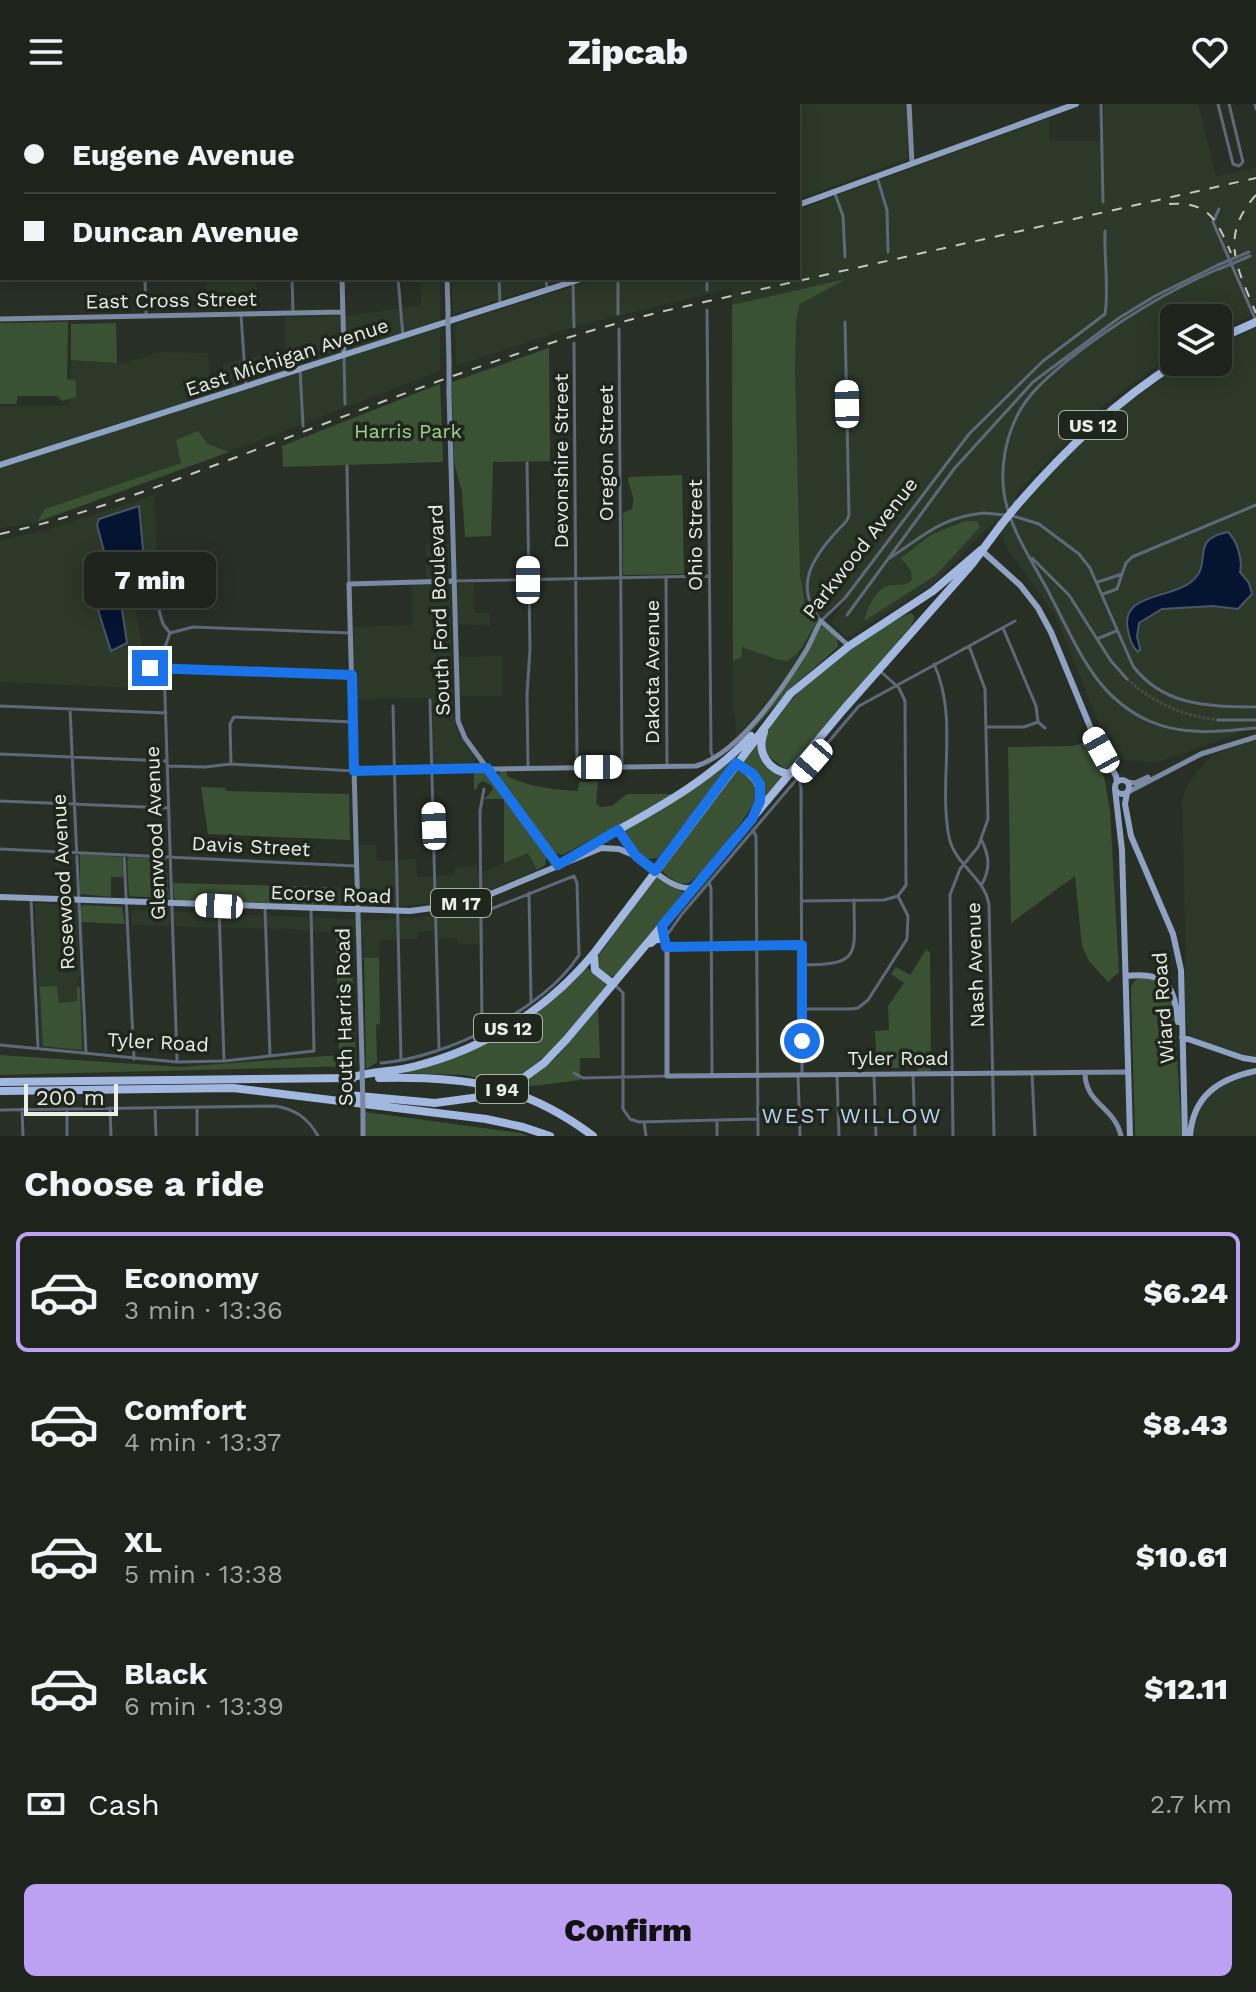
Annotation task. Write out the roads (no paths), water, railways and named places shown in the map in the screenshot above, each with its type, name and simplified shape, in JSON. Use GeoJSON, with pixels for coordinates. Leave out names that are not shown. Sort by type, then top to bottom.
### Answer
{"type":"FeatureCollection","features":[{"type":"Feature","properties":{"kind":"highway"},"geometry":{"type":"LineString","coordinates":[[1232,332],[1256,321]]}},
{"type":"Feature","properties":{"kind":"highway","name":"US 12"},"geometry":{"type":"LineString","coordinates":[[288,1093],[299,1091],[435,1103],[480,1097],[522,1079],[555,1052],[752,819],[794,775],[1051,466],[1095,424],[1160,374]]}},
{"type":"Feature","properties":{"kind":"highway","name":"US 12"},"geometry":{"type":"LineString","coordinates":[[350,1078],[432,1062],[488,1039],[548,1000],[570,981],[595,952],[781,704],[806,679],[849,646],[908,608],[981,550]]}},
{"type":"Feature","properties":{"kind":"highway"},"geometry":{"type":"LineString","coordinates":[[908,608],[920,615],[914,629]]}},
{"type":"Feature","properties":{"kind":"highway"},"geometry":{"type":"LineString","coordinates":[[781,704],[763,735],[761,750],[769,763],[783,773],[794,775]]}},
{"type":"Feature","properties":{"kind":"highway"},"geometry":{"type":"LineString","coordinates":[[618,830],[677,798],[708,776],[781,704]]}},
{"type":"Feature","properties":{"kind":"highway"},"geometry":{"type":"LineString","coordinates":[[736,763],[753,774],[760,784],[760,801],[752,819]]}},
{"type":"Feature","properties":{"kind":"highway"},"geometry":{"type":"LineString","coordinates":[[620,975],[653,940],[665,942]]}},
{"type":"Feature","properties":{"kind":"highway"},"geometry":{"type":"LineString","coordinates":[[595,952],[593,968],[613,984]]}},
{"type":"Feature","properties":{"kind":"highway","name":"I 94"},"geometry":{"type":"LineString","coordinates":[[0,1082],[447,1078],[492,1086],[545,1106],[593,1136]]}},
{"type":"Feature","properties":{"kind":"highway","name":"I 94"},"geometry":{"type":"LineString","coordinates":[[0,1091],[205,1087],[288,1093],[494,1121],[550,1136]]}},
{"type":"Feature","properties":{"kind":"main road"},"geometry":{"type":"LineString","coordinates":[[800,204],[1076,104]]}},
{"type":"Feature","properties":{"kind":"main road","name":"East Michigan Avenue"},"geometry":{"type":"LineString","coordinates":[[0,465],[578,280]]}},
{"type":"Feature","properties":{"kind":"main road","name":"Wiard Road"},"geometry":{"type":"LineString","coordinates":[[981,550],[1020,585],[1038,608],[1101,750],[1116,776],[1122,850],[1130,1136]]}},
{"type":"Feature","properties":{"kind":"main road","name":"Wiard Road"},"geometry":{"type":"LineString","coordinates":[[1101,750],[1126,782],[1128,792],[1125,804],[1131,836],[1173,934],[1177,951],[1181,970],[1187,1136]]}},
{"type":"Feature","properties":{"kind":"main road"},"geometry":{"type":"LineString","coordinates":[[1126,782],[1116,786],[1121,795],[1128,792]]}},
{"type":"Feature","properties":{"kind":"main road","name":"Ecorse Road"},"geometry":{"type":"LineString","coordinates":[[558,865],[618,830],[636,857]]}},
{"type":"Feature","properties":{"kind":"main road","name":"Ecorse Road"},"geometry":{"type":"LineString","coordinates":[[0,897],[398,912],[481,898],[601,848],[619,849],[636,857],[678,887],[693,888]]}},
{"type":"Feature","properties":{"kind":"main road"},"geometry":{"type":"LineString","coordinates":[[1126,976],[1153,976],[1170,986],[1182,1037],[1256,1060]]}},
{"type":"Feature","properties":{"kind":"main road"},"geometry":{"type":"LineString","coordinates":[[1187,1136],[1194,1111],[1206,1094],[1238,1076],[1256,1071]]}},
{"type":"Feature","properties":{"kind":"street"},"geometry":{"type":"LineString","coordinates":[[909,104],[912,163]]}},
{"type":"Feature","properties":{"kind":"street"},"geometry":{"type":"LineString","coordinates":[[1101,104],[1103,202]]}},
{"type":"Feature","properties":{"kind":"street"},"geometry":{"type":"LineString","coordinates":[[1218,104],[1233,164],[1239,166],[1243,162],[1229,104]]}},
{"type":"Feature","properties":{"kind":"street"},"geometry":{"type":"LineString","coordinates":[[877,176],[887,210],[888,252]]}},
{"type":"Feature","properties":{"kind":"street"},"geometry":{"type":"LineString","coordinates":[[834,191],[843,216],[845,257]]}},
{"type":"Feature","properties":{"kind":"street"},"geometry":{"type":"LineString","coordinates":[[1219,209],[1213,222],[1256,321]]}},
{"type":"Feature","properties":{"kind":"street","name":"Parkwood Avenue"},"geometry":{"type":"LineString","coordinates":[[714,759],[759,716],[804,655],[821,621],[845,598],[977,425],[1043,361],[1105,314],[1105,231]]}},
{"type":"Feature","properties":{"kind":"street"},"geometry":{"type":"LineString","coordinates":[[847,615],[954,469],[1033,382],[1119,318],[1155,296],[1256,252]]}},
{"type":"Feature","properties":{"kind":"street"},"geometry":{"type":"LineString","coordinates":[[1219,267],[1160,297],[1082,348],[1047,377],[1024,404],[1009,434],[1004,490],[1015,529],[1090,668],[1107,690],[1148,721],[1190,732],[1216,733],[1256,728]]}},
{"type":"Feature","properties":{"kind":"street"},"geometry":{"type":"LineString","coordinates":[[145,280],[146,316]]}},
{"type":"Feature","properties":{"kind":"street"},"geometry":{"type":"LineString","coordinates":[[292,280],[293,313]]}},
{"type":"Feature","properties":{"kind":"street"},"geometry":{"type":"LineString","coordinates":[[342,280],[345,404]]}},
{"type":"Feature","properties":{"kind":"street"},"geometry":{"type":"LineString","coordinates":[[398,280],[403,336]]}},
{"type":"Feature","properties":{"kind":"street","name":"South Ford Boulevard"},"geometry":{"type":"LineString","coordinates":[[447,280],[458,721],[465,738],[558,865]]}},
{"type":"Feature","properties":{"kind":"street"},"geometry":{"type":"LineString","coordinates":[[499,280],[500,305]]}},
{"type":"Feature","properties":{"kind":"street"},"geometry":{"type":"LineString","coordinates":[[546,280],[547,290]]}},
{"type":"Feature","properties":{"kind":"street"},"geometry":{"type":"LineString","coordinates":[[618,280],[618,314]]}},
{"type":"Feature","properties":{"kind":"street"},"geometry":{"type":"LineString","coordinates":[[707,280],[707,290]]}},
{"type":"Feature","properties":{"kind":"street"},"geometry":{"type":"LineString","coordinates":[[573,282],[574,327]]}},
{"type":"Feature","properties":{"kind":"street","name":"Ohio Street"},"geometry":{"type":"LineString","coordinates":[[707,310],[711,752],[714,759]]}},
{"type":"Feature","properties":{"kind":"street","name":"East Cross Street"},"geometry":{"type":"LineString","coordinates":[[0,319],[342,312]]}},
{"type":"Feature","properties":{"kind":"street"},"geometry":{"type":"LineString","coordinates":[[241,315],[246,387]]}},
{"type":"Feature","properties":{"kind":"street"},"geometry":{"type":"LineString","coordinates":[[845,322],[849,515],[847,522],[809,568],[807,596],[809,605],[821,621],[849,646]]}},
{"type":"Feature","properties":{"kind":"street","name":"Oregon Street"},"geometry":{"type":"LineString","coordinates":[[619,329],[622,767]]}},
{"type":"Feature","properties":{"kind":"street","name":"Devonshire Street"},"geometry":{"type":"LineString","coordinates":[[574,343],[577,767]]}},
{"type":"Feature","properties":{"kind":"street"},"geometry":{"type":"LineString","coordinates":[[300,369],[303,426]]}},
{"type":"Feature","properties":{"kind":"street"},"geometry":{"type":"LineString","coordinates":[[527,463],[528,768]]}},
{"type":"Feature","properties":{"kind":"street","name":"South Harris Road"},"geometry":{"type":"LineString","coordinates":[[347,466],[363,1136]]}},
{"type":"Feature","properties":{"kind":"street"},"geometry":{"type":"LineString","coordinates":[[1103,594],[1117,589],[1126,563],[1132,557],[1256,505]]}},
{"type":"Feature","properties":{"kind":"street"},"geometry":{"type":"LineString","coordinates":[[886,561],[941,523],[984,513],[1015,516],[1039,524],[1079,554],[1098,582],[1133,666],[1142,677],[1162,693],[1203,706],[1256,707]]}},
{"type":"Feature","properties":{"kind":"street"},"geometry":{"type":"LineString","coordinates":[[1029,555],[1069,595],[1111,661],[1127,679]]}},
{"type":"Feature","properties":{"kind":"street"},"geometry":{"type":"LineString","coordinates":[[1098,582],[1122,574]]}},
{"type":"Feature","properties":{"kind":"street"},"geometry":{"type":"LineString","coordinates":[[349,584],[709,576]]}},
{"type":"Feature","properties":{"kind":"street","name":"Dakota Avenue"},"geometry":{"type":"LineString","coordinates":[[666,577],[667,767]]}},
{"type":"Feature","properties":{"kind":"street"},"geometry":{"type":"LineString","coordinates":[[158,607],[163,624],[170,633],[193,627],[351,633]]}},
{"type":"Feature","properties":{"kind":"street"},"geometry":{"type":"LineString","coordinates":[[665,942],[794,775],[859,706],[1015,621]]}},
{"type":"Feature","properties":{"kind":"street"},"geometry":{"type":"LineString","coordinates":[[1003,628],[1036,706],[1038,722],[1045,728]]}},
{"type":"Feature","properties":{"kind":"street"},"geometry":{"type":"LineString","coordinates":[[1097,639],[1117,630]]}},
{"type":"Feature","properties":{"kind":"street","name":"Glenwood Avenue"},"geometry":{"type":"LineString","coordinates":[[170,633],[165,647],[164,668],[177,1062]]}},
{"type":"Feature","properties":{"kind":"street"},"geometry":{"type":"LineString","coordinates":[[953,1136],[949,907],[953,885],[981,839],[988,816],[985,689],[969,646]]}},
{"type":"Feature","properties":{"kind":"street","name":"Nash Avenue"},"geometry":{"type":"LineString","coordinates":[[934,664],[946,699],[948,831],[951,846],[963,866],[982,884],[989,905],[994,1136]]}},
{"type":"Feature","properties":{"kind":"street"},"geometry":{"type":"LineString","coordinates":[[141,668],[352,675]]}},
{"type":"Feature","properties":{"kind":"street"},"geometry":{"type":"LineString","coordinates":[[801,901],[884,900],[898,896],[906,885],[905,701],[902,692],[879,670]]}},
{"type":"Feature","properties":{"kind":"street"},"geometry":{"type":"LineString","coordinates":[[430,700],[439,1050]]}},
{"type":"Feature","properties":{"kind":"street"},"geometry":{"type":"LineString","coordinates":[[0,706],[166,713]]}},
{"type":"Feature","properties":{"kind":"street"},"geometry":{"type":"LineString","coordinates":[[393,706],[401,1060]]}},
{"type":"Feature","properties":{"kind":"street","name":"Rosewood Avenue"},"geometry":{"type":"LineString","coordinates":[[70,709],[86,1054]]}},
{"type":"Feature","properties":{"kind":"street"},"geometry":{"type":"LineString","coordinates":[[231,764],[230,724],[234,717],[353,722]]}},
{"type":"Feature","properties":{"kind":"street"},"geometry":{"type":"LineString","coordinates":[[1218,720],[1256,720]]}},
{"type":"Feature","properties":{"kind":"street"},"geometry":{"type":"LineString","coordinates":[[987,727],[1024,727],[1038,722]]}},
{"type":"Feature","properties":{"kind":"street"},"geometry":{"type":"LineString","coordinates":[[1126,782],[1137,782],[1215,748],[1256,737]]}},
{"type":"Feature","properties":{"kind":"street"},"geometry":{"type":"LineString","coordinates":[[0,754],[205,767],[231,764],[354,771],[667,767],[696,766],[714,759]]}},
{"type":"Feature","properties":{"kind":"street"},"geometry":{"type":"LineString","coordinates":[[1128,792],[1178,765]]}},
{"type":"Feature","properties":{"kind":"street"},"geometry":{"type":"LineString","coordinates":[[794,775],[801,788],[800,1136]]}},
{"type":"Feature","properties":{"kind":"street"},"geometry":{"type":"LineString","coordinates":[[482,1032],[480,811],[484,789]]}},
{"type":"Feature","properties":{"kind":"street"},"geometry":{"type":"LineString","coordinates":[[0,801],[169,808]]}},
{"type":"Feature","properties":{"kind":"street"},"geometry":{"type":"LineString","coordinates":[[753,830],[756,836],[758,1136]]}},
{"type":"Feature","properties":{"kind":"street"},"geometry":{"type":"LineString","coordinates":[[981,839],[989,858],[982,884]]}},
{"type":"Feature","properties":{"kind":"street","name":"Davis Street"},"geometry":{"type":"LineString","coordinates":[[0,849],[357,866]]}},
{"type":"Feature","properties":{"kind":"street"},"geometry":{"type":"LineString","coordinates":[[124,855],[134,1059]]}},
{"type":"Feature","properties":{"kind":"street"},"geometry":{"type":"LineString","coordinates":[[381,1063],[439,1050],[482,1032],[531,1002],[577,959],[577,878],[569,876],[481,913]]}},
{"type":"Feature","properties":{"kind":"street"},"geometry":{"type":"LineString","coordinates":[[709,882],[712,1076]]}},
{"type":"Feature","properties":{"kind":"street"},"geometry":{"type":"LineString","coordinates":[[529,893],[531,1002]]}},
{"type":"Feature","properties":{"kind":"street"},"geometry":{"type":"LineString","coordinates":[[802,1009],[851,1009],[868,1000],[907,939],[908,916],[898,896]]}},
{"type":"Feature","properties":{"kind":"street"},"geometry":{"type":"LineString","coordinates":[[31,899],[38,1048]]}},
{"type":"Feature","properties":{"kind":"street"},"geometry":{"type":"LineString","coordinates":[[802,965],[835,965],[849,956],[854,941],[854,900]]}},
{"type":"Feature","properties":{"kind":"street"},"geometry":{"type":"LineString","coordinates":[[219,906],[224,1061]]}},
{"type":"Feature","properties":{"kind":"street"},"geometry":{"type":"LineString","coordinates":[[265,908],[270,1056]]}},
{"type":"Feature","properties":{"kind":"street","name":"Tyler Road"},"geometry":{"type":"LineString","coordinates":[[0,1045],[177,1062],[224,1061],[314,1051],[311,909]]}},
{"type":"Feature","properties":{"kind":"street"},"geometry":{"type":"LineString","coordinates":[[662,926],[665,942],[667,1076]]}},
{"type":"Feature","properties":{"kind":"street"},"geometry":{"type":"LineString","coordinates":[[665,942],[712,946],[802,945]]}},
{"type":"Feature","properties":{"kind":"street"},"geometry":{"type":"LineString","coordinates":[[613,984],[621,990],[623,997],[623,1109],[626,1115],[634,1121],[644,1122],[758,1119]]}},
{"type":"Feature","properties":{"kind":"street","name":"Tyler Road"},"geometry":{"type":"LineString","coordinates":[[574,1073],[582,1078],[1128,1072]]}},
{"type":"Feature","properties":{"kind":"street"},"geometry":{"type":"LineString","coordinates":[[1032,1073],[1035,1136]]}},
{"type":"Feature","properties":{"kind":"street"},"geometry":{"type":"LineString","coordinates":[[1085,1073],[1087,1090],[1115,1120],[1121,1136]]}},
{"type":"Feature","properties":{"kind":"street"},"geometry":{"type":"LineString","coordinates":[[913,1074],[915,1136]]}},
{"type":"Feature","properties":{"kind":"street"},"geometry":{"type":"LineString","coordinates":[[837,1075],[839,1136]]}},
{"type":"Feature","properties":{"kind":"street"},"geometry":{"type":"LineString","coordinates":[[874,1075],[876,1136]]}},
{"type":"Feature","properties":{"kind":"street"},"geometry":{"type":"LineString","coordinates":[[197,1107],[197,1136]]}},
{"type":"Feature","properties":{"kind":"street"},"geometry":{"type":"LineString","coordinates":[[110,1108],[111,1136]]}},
{"type":"Feature","properties":{"kind":"street"},"geometry":{"type":"LineString","coordinates":[[155,1108],[156,1136]]}},
{"type":"Feature","properties":{"kind":"street"},"geometry":{"type":"LineString","coordinates":[[0,1110],[288,1108],[303,1116],[318,1136]]}},
{"type":"Feature","properties":{"kind":"street"},"geometry":{"type":"LineString","coordinates":[[22,1109],[23,1136]]}},
{"type":"Feature","properties":{"kind":"street"},"geometry":{"type":"LineString","coordinates":[[67,1109],[67,1136]]}},
{"type":"Feature","properties":{"kind":"street"},"geometry":{"type":"LineString","coordinates":[[717,1120],[717,1136]]}},
{"type":"Feature","properties":{"kind":"street"},"geometry":{"type":"LineString","coordinates":[[644,1122],[646,1136]]}},
{"type":"Feature","properties":{"kind":"water"},"geometry":{"type":"Polygon","coordinates":[[[139,506],[145,572],[117,578],[110,574],[97,525],[99,519],[139,506]]]}},
{"type":"Feature","properties":{"kind":"water"},"geometry":{"type":"Polygon","coordinates":[[[1228,532],[1238,551],[1240,572],[1249,583],[1252,594],[1238,609],[1213,606],[1162,609],[1139,623],[1138,652],[1128,630],[1127,618],[1131,609],[1149,598],[1191,582],[1198,575],[1208,541],[1228,532]]]}},
{"type":"Feature","properties":{"kind":"water"},"geometry":{"type":"Polygon","coordinates":[[[121,603],[127,643],[111,651],[98,610],[121,603]]]}},
{"type":"Feature","properties":{"kind":"tunnel"},"geometry":{"type":"LineString","coordinates":[[1127,679],[1169,707],[1218,720]]}},
{"type":"Feature","properties":{"kind":"railway"},"geometry":{"type":"LineString","coordinates":[[0,534],[122,499],[449,378],[606,326],[1256,178]]}},
{"type":"Feature","properties":{"kind":"railway"},"geometry":{"type":"LineString","coordinates":[[1256,195],[1244,210],[1235,239],[1238,267],[1256,313]]}},
{"type":"Feature","properties":{"kind":"railway"},"geometry":{"type":"LineString","coordinates":[[1169,204],[1194,206],[1210,215],[1231,253]]}},
{"type":"Feature","properties":{"kind":"district","name":"WEST WILLOW"},"geometry":{"type":"Point","coordinates":[852,1115]}},
{"type":"Feature","properties":{"kind":"park label","name":"Harris Park"},"geometry":{"type":"Point","coordinates":[408,431]}}]}
